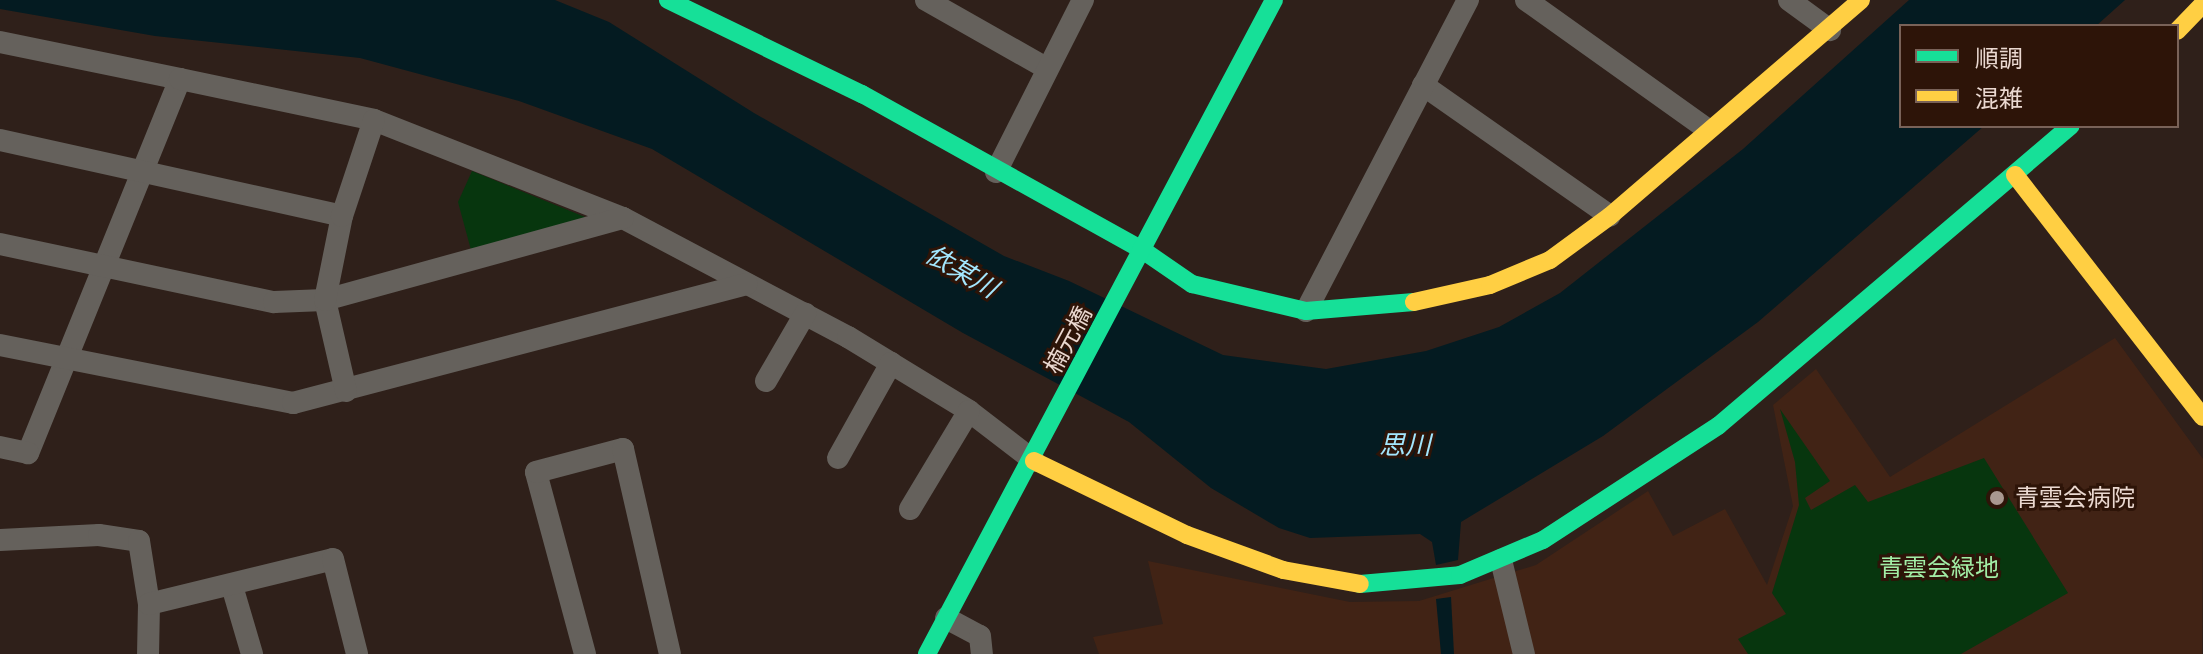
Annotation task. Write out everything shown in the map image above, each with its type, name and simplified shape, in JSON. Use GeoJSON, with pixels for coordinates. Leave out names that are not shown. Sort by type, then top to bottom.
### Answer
{"type":"FeatureCollection","features":[{"type":"Feature","properties":{"kind":"street"},"geometry":{"type":"LineString","coordinates":[[668,0],[862,94],[1138,257],[1192,284],[1306,311],[1417,303],[1490,285],[1550,260],[1610,216],[1707,129],[1830,30],[1861,0]]}},
{"type":"Feature","properties":{"kind":"street"},"geometry":{"type":"LineString","coordinates":[[926,0],[1046,68]]}},
{"type":"Feature","properties":{"kind":"street"},"geometry":{"type":"LineString","coordinates":[[996,172],[1083,0]]}},
{"type":"Feature","properties":{"kind":"street","name":"楠元橋"},"geometry":{"type":"LineString","coordinates":[[927,654],[1034,461],[1042,438],[1274,0]]}},
{"type":"Feature","properties":{"kind":"street"},"geometry":{"type":"LineString","coordinates":[[1306,311],[1468,0]]}},
{"type":"Feature","properties":{"kind":"street"},"geometry":{"type":"LineString","coordinates":[[1526,0],[1707,129]]}},
{"type":"Feature","properties":{"kind":"street"},"geometry":{"type":"LineString","coordinates":[[1789,0],[1830,30]]}},
{"type":"Feature","properties":{"kind":"street"},"geometry":{"type":"LineString","coordinates":[[2179,29],[2203,4]]}},
{"type":"Feature","properties":{"kind":"street"},"geometry":{"type":"LineString","coordinates":[[0,42],[374,120],[623,218],[891,363],[969,411],[1034,461],[1187,535],[1283,570],[1334,582],[1423,581],[1460,575],[1543,540],[1718,426],[2069,128]]}},
{"type":"Feature","properties":{"kind":"street"},"geometry":{"type":"LineString","coordinates":[[0,447],[28,453],[180,79]]}},
{"type":"Feature","properties":{"kind":"street"},"geometry":{"type":"LineString","coordinates":[[1423,85],[1610,216]]}},
{"type":"Feature","properties":{"kind":"street"},"geometry":{"type":"LineString","coordinates":[[346,391],[325,300],[342,216],[374,120]]}},
{"type":"Feature","properties":{"kind":"street"},"geometry":{"type":"LineString","coordinates":[[0,140],[342,216]]}},
{"type":"Feature","properties":{"kind":"street"},"geometry":{"type":"LineString","coordinates":[[2015,175],[2203,417]]}},
{"type":"Feature","properties":{"kind":"street"},"geometry":{"type":"LineString","coordinates":[[0,244],[274,302],[325,300],[623,218]]}},
{"type":"Feature","properties":{"kind":"street"},"geometry":{"type":"LineString","coordinates":[[0,345],[271,402],[293,403],[747,284]]}},
{"type":"Feature","properties":{"kind":"street"},"geometry":{"type":"LineString","coordinates":[[766,381],[805,314]]}},
{"type":"Feature","properties":{"kind":"street"},"geometry":{"type":"LineString","coordinates":[[838,458],[891,363]]}},
{"type":"Feature","properties":{"kind":"street"},"geometry":{"type":"LineString","coordinates":[[910,509],[969,411]]}},
{"type":"Feature","properties":{"kind":"street"},"geometry":{"type":"LineString","coordinates":[[585,654],[536,472],[623,449],[670,654]]}},
{"type":"Feature","properties":{"kind":"street"},"geometry":{"type":"LineString","coordinates":[[0,540],[99,535],[139,541],[149,604],[148,654]]}},
{"type":"Feature","properties":{"kind":"street"},"geometry":{"type":"LineString","coordinates":[[149,604],[333,559],[357,654]]}},
{"type":"Feature","properties":{"kind":"street"},"geometry":{"type":"LineString","coordinates":[[1501,560],[1524,654]]}},
{"type":"Feature","properties":{"kind":"street"},"geometry":{"type":"LineString","coordinates":[[232,586],[252,654]]}},
{"type":"Feature","properties":{"kind":"street"},"geometry":{"type":"LineString","coordinates":[[946,618],[980,636],[982,654]]}},
{"type":"Feature","properties":{"kind":"shaded area","name":"青雲会病院"},"geometry":{"type":"Polygon","coordinates":[[[2115,338],[2203,459],[2202,654],[1099,654],[1093,637],[1163,624],[1148,561],[1350,602],[1419,601],[1536,565],[1648,491],[1673,536],[1725,509],[1767,585],[1793,506],[1773,405],[1816,369],[1890,477],[2115,338]]]}},
{"type":"Feature","properties":{"kind":"green space"},"geometry":{"type":"Polygon","coordinates":[[[472,171],[590,219],[471,250],[458,202],[472,171]]]}},
{"type":"Feature","properties":{"kind":"green space","name":"青雲会緑地"},"geometry":{"type":"Polygon","coordinates":[[[1780,409],[1830,481],[1805,498],[1811,510],[1855,485],[1868,502],[1984,458],[2068,593],[1961,654],[1748,654],[1738,639],[1786,614],[1772,593],[1799,505],[1795,462],[1780,409]]]}},
{"type":"Feature","properties":{"kind":"water","name":"思川"},"geometry":{"type":"Polygon","coordinates":[[[0,0],[555,0],[609,22],[754,113],[1004,256],[1069,281],[1223,355],[1326,369],[1426,351],[1499,327],[1560,293],[1743,149],[1909,0],[2125,0],[2098,24],[1899,24],[1899,128],[1982,128],[1758,322],[1603,436],[1461,522],[1458,560],[1436,565],[1432,542],[1420,534],[1310,538],[1279,528],[1211,488],[1129,422],[963,333],[652,149],[519,101],[360,58],[155,36],[0,9],[0,0]]]}},
{"type":"Feature","properties":{"kind":"water"},"geometry":{"type":"Polygon","coordinates":[[[1451,597],[1454,654],[1441,654],[1436,599],[1451,597]]]}},
{"type":"Feature","properties":{"kind":"traffic: fast"},"geometry":{"type":"LineString","coordinates":[[668,0],[862,94],[1141,249],[1192,284],[1306,311],[1414,302]]}},
{"type":"Feature","properties":{"kind":"traffic: fast"},"geometry":{"type":"LineString","coordinates":[[927,654],[1274,0]]}},
{"type":"Feature","properties":{"kind":"traffic: fast"},"geometry":{"type":"LineString","coordinates":[[1360,584],[1460,575],[1543,540],[1718,426],[2069,128]]}},
{"type":"Feature","properties":{"kind":"traffic: slow"},"geometry":{"type":"LineString","coordinates":[[1414,302],[1490,285],[1550,260],[1610,216],[1861,0]]}},
{"type":"Feature","properties":{"kind":"traffic: slow"},"geometry":{"type":"LineString","coordinates":[[2179,29],[2203,4]]}},
{"type":"Feature","properties":{"kind":"traffic: slow"},"geometry":{"type":"LineString","coordinates":[[2015,175],[2203,417]]}},
{"type":"Feature","properties":{"kind":"traffic: slow"},"geometry":{"type":"LineString","coordinates":[[1034,461],[1187,535],[1283,570],[1360,584]]}},
{"type":"Feature","properties":{"kind":"place","name":"青雲会病院"},"geometry":{"type":"Point","coordinates":[1997,498]}},
{"type":"Feature","properties":{"kind":"water label","name":"依某川"},"geometry":{"type":"Point","coordinates":[961,272]}}]}
